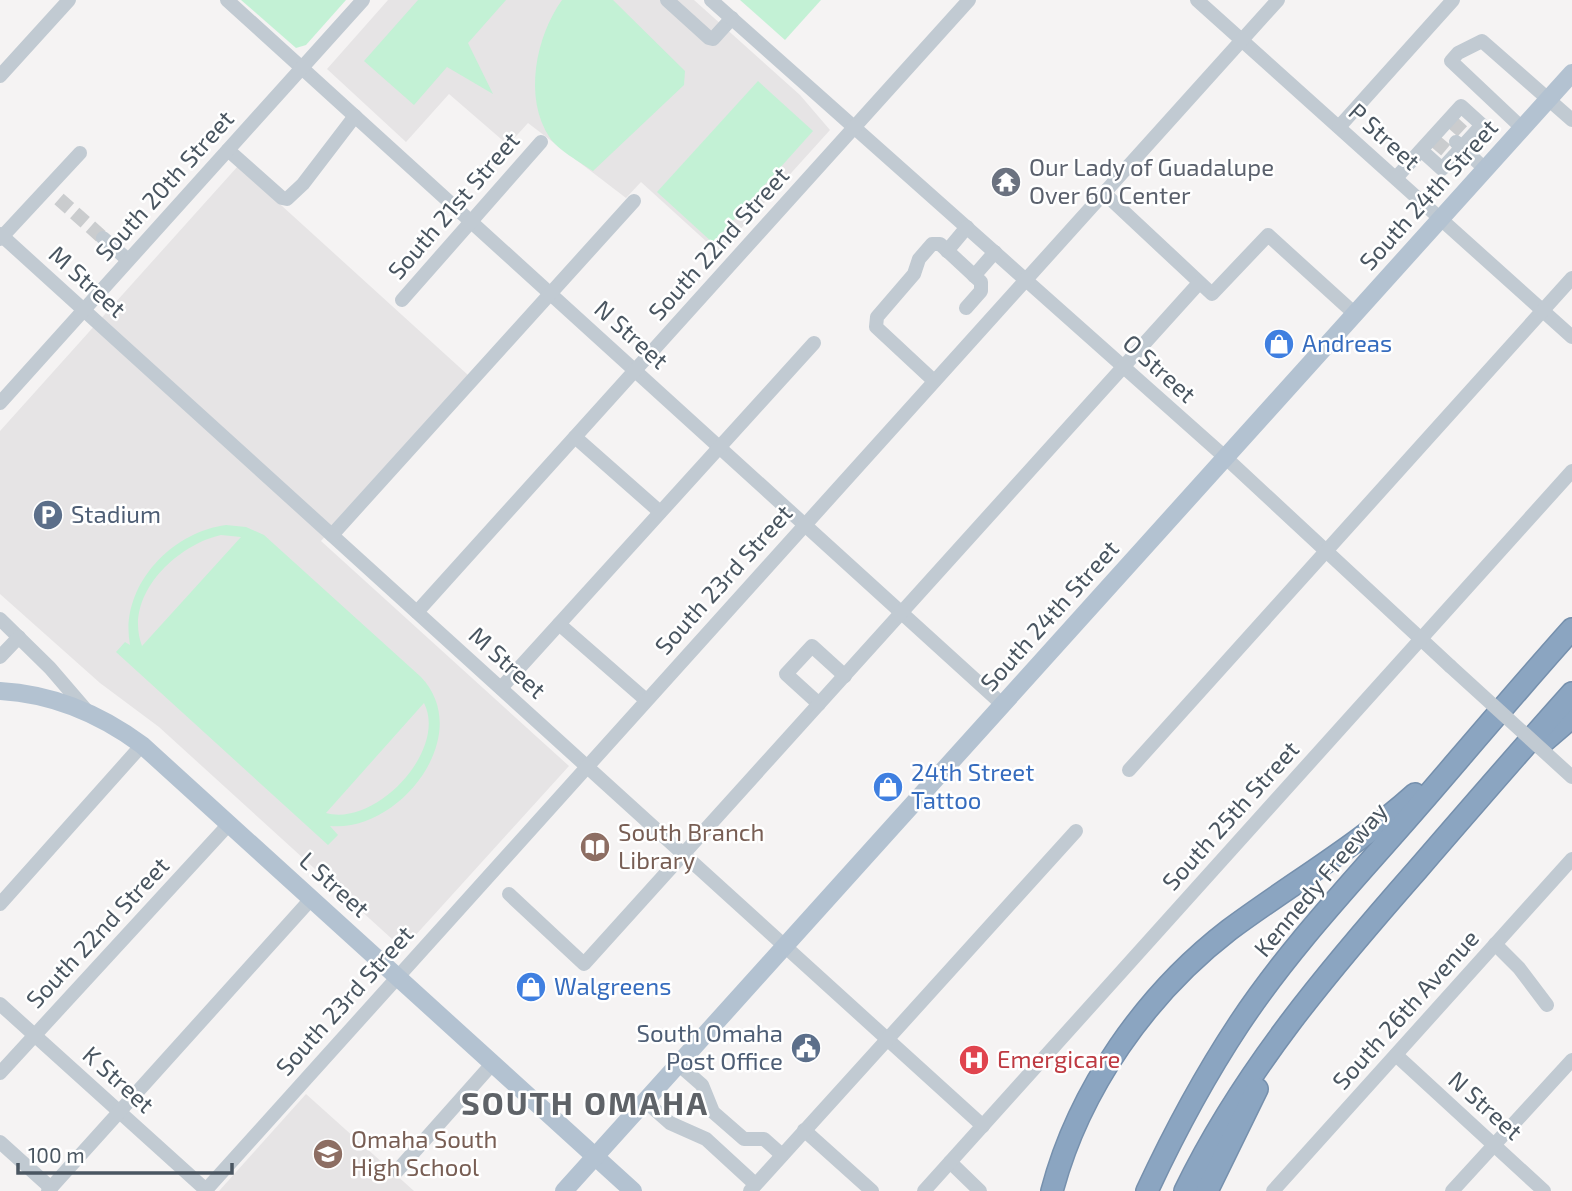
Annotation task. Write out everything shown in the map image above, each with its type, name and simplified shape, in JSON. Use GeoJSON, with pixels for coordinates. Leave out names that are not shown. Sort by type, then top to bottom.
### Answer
{"type":"FeatureCollection","features":[{"type":"Feature","properties":{"kind":"highway","name":"Kennedy Freeway"},"geometry":{"type":"LineString","coordinates":[[1147,1191],[1186,1114],[1241,1021],[1321,919],[1572,629]]}},
{"type":"Feature","properties":{"kind":"highway"},"geometry":{"type":"LineString","coordinates":[[1185,1191],[1234,1102],[1295,1016],[1351,945],[1572,693]]}},
{"type":"Feature","properties":{"kind":"highway"},"geometry":{"type":"LineString","coordinates":[[1474,805],[1572,718]]}},
{"type":"Feature","properties":{"kind":"highway"},"geometry":{"type":"LineString","coordinates":[[1052,1191],[1068,1143],[1104,1072],[1129,1034],[1171,983],[1227,932],[1362,839],[1480,736]]}},
{"type":"Feature","properties":{"kind":"highway"},"geometry":{"type":"LineString","coordinates":[[1207,1191],[1295,1016]]}},
{"type":"Feature","properties":{"kind":"main road","name":"South 24th Street"},"geometry":{"type":"LineString","coordinates":[[564,1191],[1572,73]]}},
{"type":"Feature","properties":{"kind":"main road"},"geometry":{"type":"LineString","coordinates":[[0,691],[48,698],[87,711]]}},
{"type":"Feature","properties":{"kind":"main road","name":"L Street"},"geometry":{"type":"LineString","coordinates":[[87,711],[142,745],[633,1191]]}},
{"type":"Feature","properties":{"kind":"street"},"geometry":{"type":"LineString","coordinates":[[0,76],[69,0]]}},
{"type":"Feature","properties":{"kind":"street","name":"N Street"},"geometry":{"type":"LineString","coordinates":[[228,0],[1003,705]]}},
{"type":"Feature","properties":{"kind":"street","name":"South 20th Street"},"geometry":{"type":"LineString","coordinates":[[0,403],[363,0]]}},
{"type":"Feature","properties":{"kind":"street"},"geometry":{"type":"LineString","coordinates":[[667,0],[713,39],[732,18]]}},
{"type":"Feature","properties":{"kind":"street","name":"O Street"},"geometry":{"type":"LineString","coordinates":[[711,0],[1226,458],[1572,777]]}},
{"type":"Feature","properties":{"kind":"street","name":"South 22nd Street"},"geometry":{"type":"LineString","coordinates":[[417,612],[969,0]]}},
{"type":"Feature","properties":{"kind":"street","name":"P Street"},"geometry":{"type":"LineString","coordinates":[[1197,0],[1572,337]]}},
{"type":"Feature","properties":{"kind":"street","name":"South 23rd Street"},"geometry":{"type":"LineString","coordinates":[[205,1191],[1278,0]]}},
{"type":"Feature","properties":{"kind":"street"},"geometry":{"type":"LineString","coordinates":[[1339,127],[1453,0]]}},
{"type":"Feature","properties":{"kind":"street"},"geometry":{"type":"LineString","coordinates":[[1522,128],[1451,61],[1458,52],[1482,41],[1572,120]]}},
{"type":"Feature","properties":{"kind":"street"},"geometry":{"type":"LineString","coordinates":[[1396,178],[1461,106],[1482,125],[1459,145],[1442,169],[1422,150]]}},
{"type":"Feature","properties":{"kind":"street"},"geometry":{"type":"LineString","coordinates":[[228,150],[282,198],[287,199],[303,184],[355,116]]}},
{"type":"Feature","properties":{"kind":"street","name":"South 21st Street"},"geometry":{"type":"LineString","coordinates":[[402,300],[541,142]]}},
{"type":"Feature","properties":{"kind":"street"},"geometry":{"type":"LineString","coordinates":[[1459,145],[1485,169]]}},
{"type":"Feature","properties":{"kind":"street"},"geometry":{"type":"LineString","coordinates":[[1,237],[80,153]]}},
{"type":"Feature","properties":{"kind":"street"},"geometry":{"type":"LineString","coordinates":[[47,188],[59,199]]}},
{"type":"Feature","properties":{"kind":"street"},"geometry":{"type":"LineString","coordinates":[[1104,193],[1212,295],[1268,235],[1355,314]]}},
{"type":"Feature","properties":{"kind":"street"},"geometry":{"type":"LineString","coordinates":[[332,535],[634,201]]}},
{"type":"Feature","properties":{"kind":"street"},"geometry":{"type":"LineString","coordinates":[[947,251],[967,228]]}},
{"type":"Feature","properties":{"kind":"street","name":"M Street"},"geometry":{"type":"LineString","coordinates":[[1,237],[983,1126]]}},
{"type":"Feature","properties":{"kind":"street"},"geometry":{"type":"LineString","coordinates":[[103,238],[128,260]]}},
{"type":"Feature","properties":{"kind":"street"},"geometry":{"type":"LineString","coordinates":[[934,382],[876,327],[877,317],[914,274],[919,259],[932,244],[940,244],[981,282],[981,292],[966,308]]}},
{"type":"Feature","properties":{"kind":"street"},"geometry":{"type":"LineString","coordinates":[[974,276],[995,252]]}},
{"type":"Feature","properties":{"kind":"street"},"geometry":{"type":"LineString","coordinates":[[1129,770],[1572,278]]}},
{"type":"Feature","properties":{"kind":"street"},"geometry":{"type":"LineString","coordinates":[[509,894],[584,964],[1199,284]]}},
{"type":"Feature","properties":{"kind":"street"},"geometry":{"type":"LineString","coordinates":[[500,688],[814,342]]}},
{"type":"Feature","properties":{"kind":"street"},"geometry":{"type":"LineString","coordinates":[[575,437],[660,512]]}},
{"type":"Feature","properties":{"kind":"street","name":"South 25th Street"},"geometry":{"type":"LineString","coordinates":[[924,1191],[1572,471]]}},
{"type":"Feature","properties":{"kind":"street","name":"L Street"},"geometry":{"type":"LineString","coordinates":[[0,619],[50,668],[87,711]]}},
{"type":"Feature","properties":{"kind":"street"},"geometry":{"type":"LineString","coordinates":[[559,624],[646,700]]}},
{"type":"Feature","properties":{"kind":"street"},"geometry":{"type":"LineString","coordinates":[[1,652],[19,637]]}},
{"type":"Feature","properties":{"kind":"street"},"geometry":{"type":"LineString","coordinates":[[819,704],[786,674],[812,646],[845,676]]}},
{"type":"Feature","properties":{"kind":"street"},"geometry":{"type":"LineString","coordinates":[[0,904],[142,745]]}},
{"type":"Feature","properties":{"kind":"street","name":"South 22nd Street"},"geometry":{"type":"LineString","coordinates":[[0,1073],[230,823]]}},
{"type":"Feature","properties":{"kind":"street"},"geometry":{"type":"LineString","coordinates":[[645,1101],[670,1124],[706,1139],[752,1188],[1076,831]]}},
{"type":"Feature","properties":{"kind":"street","name":"South 26th Avenue"},"geometry":{"type":"LineString","coordinates":[[1273,1191],[1572,859]]}},
{"type":"Feature","properties":{"kind":"street"},"geometry":{"type":"LineString","coordinates":[[0,1142],[50,1190],[312,898]]}},
{"type":"Feature","properties":{"kind":"street"},"geometry":{"type":"LineString","coordinates":[[1495,944],[1519,968],[1547,1005]]}},
{"type":"Feature","properties":{"kind":"street","name":"K Street"},"geometry":{"type":"LineString","coordinates":[[0,1004],[205,1191]]}},
{"type":"Feature","properties":{"kind":"street","name":"N Street"},"geometry":{"type":"LineString","coordinates":[[1396,1055],[1544,1191]]}},
{"type":"Feature","properties":{"kind":"street"},"geometry":{"type":"LineString","coordinates":[[1452,1191],[1572,1060]]}},
{"type":"Feature","properties":{"kind":"street"},"geometry":{"type":"LineString","coordinates":[[397,1171],[493,1063]]}},
{"type":"Feature","properties":{"kind":"street"},"geometry":{"type":"LineString","coordinates":[[678,1064],[702,1085],[713,1112],[744,1139],[764,1139],[782,1155]]}},
{"type":"Feature","properties":{"kind":"street"},"geometry":{"type":"LineString","coordinates":[[804,1130],[872,1191]]}},
{"type":"Feature","properties":{"kind":"street"},"geometry":{"type":"LineString","coordinates":[[950,1162],[980,1191]]}},
{"type":"Feature","properties":{"kind":"shaded area"},"geometry":{"type":"Polygon","coordinates":[[[388,0],[694,0],[800,95],[830,130],[719,253],[641,182],[626,198],[528,123],[508,145],[449,94],[406,142],[327,69],[388,0]]]}},
{"type":"Feature","properties":{"kind":"shaded area"},"geometry":{"type":"Polygon","coordinates":[[[238,166],[468,375],[321,541],[569,766],[403,949],[159,727],[100,683],[0,594],[0,431],[238,166]]]}},
{"type":"Feature","properties":{"kind":"shaded area"},"geometry":{"type":"Polygon","coordinates":[[[306,1094],[414,1191],[219,1191],[306,1094]]]}},
{"type":"Feature","properties":{"kind":"green space"},"geometry":{"type":"Polygon","coordinates":[[[241,0],[346,0],[306,45],[296,48],[241,0]]]}},
{"type":"Feature","properties":{"kind":"green space"},"geometry":{"type":"Polygon","coordinates":[[[418,0],[506,0],[468,43],[493,94],[447,67],[414,105],[364,61],[418,0]]]}},
{"type":"Feature","properties":{"kind":"green space"},"geometry":{"type":"Polygon","coordinates":[[[562,0],[613,0],[685,71],[684,85],[593,171],[553,142],[542,122],[537,105],[535,86],[540,49],[545,31],[562,0]]]}},
{"type":"Feature","properties":{"kind":"green space"},"geometry":{"type":"Polygon","coordinates":[[[740,0],[821,0],[785,40],[740,0]]]}},
{"type":"Feature","properties":{"kind":"green space"},"geometry":{"type":"Polygon","coordinates":[[[758,81],[813,131],[713,243],[657,192],[758,81]]]}},
{"type":"Feature","properties":{"kind":"green space"},"geometry":{"type":"Polygon","coordinates":[[[226,525],[246,527],[264,535],[421,677],[436,700],[440,726],[435,751],[422,776],[404,797],[381,814],[356,824],[330,826],[338,835],[328,845],[116,652],[125,642],[130,645],[129,623],[133,603],[141,583],[153,566],[186,539],[226,525]],[[221,535],[187,550],[171,561],[158,576],[140,609],[138,627],[142,646],[241,537],[221,535]],[[424,703],[326,813],[346,814],[366,808],[385,797],[403,781],[417,762],[426,742],[429,722],[424,703]]]}},
{"type":"Feature","properties":{"kind":"tunnel"},"geometry":{"type":"LineString","coordinates":[[1452,122],[1464,133]]}},
{"type":"Feature","properties":{"kind":"tunnel"},"geometry":{"type":"LineString","coordinates":[[1435,141],[1448,152]]}},
{"type":"Feature","properties":{"kind":"tunnel"},"geometry":{"type":"LineString","coordinates":[[59,199],[103,238]]}},
{"type":"Feature","properties":{"kind":"place","name":"Our Lady of Guadalupe Over 60 Center"},"geometry":{"type":"Point","coordinates":[1006,182]}},
{"type":"Feature","properties":{"kind":"place","name":"Andreas"},"geometry":{"type":"Point","coordinates":[1279,344]}},
{"type":"Feature","properties":{"kind":"place","name":"Stadium"},"geometry":{"type":"Point","coordinates":[48,515]}},
{"type":"Feature","properties":{"kind":"place","name":"24th Street Tattoo"},"geometry":{"type":"Point","coordinates":[888,787]}},
{"type":"Feature","properties":{"kind":"place","name":"South Branch Library"},"geometry":{"type":"Point","coordinates":[595,847]}},
{"type":"Feature","properties":{"kind":"place","name":"Walgreens"},"geometry":{"type":"Point","coordinates":[531,987]}},
{"type":"Feature","properties":{"kind":"place","name":"South Omaha Post Office"},"geometry":{"type":"Point","coordinates":[806,1048]}},
{"type":"Feature","properties":{"kind":"place","name":"Emergicare"},"geometry":{"type":"Point","coordinates":[974,1060]}},
{"type":"Feature","properties":{"kind":"place","name":"Omaha South High School"},"geometry":{"type":"Point","coordinates":[328,1154]}},
{"type":"Feature","properties":{"kind":"district","name":"SOUTH OMAHA"},"geometry":{"type":"Point","coordinates":[585,1104]}}]}
